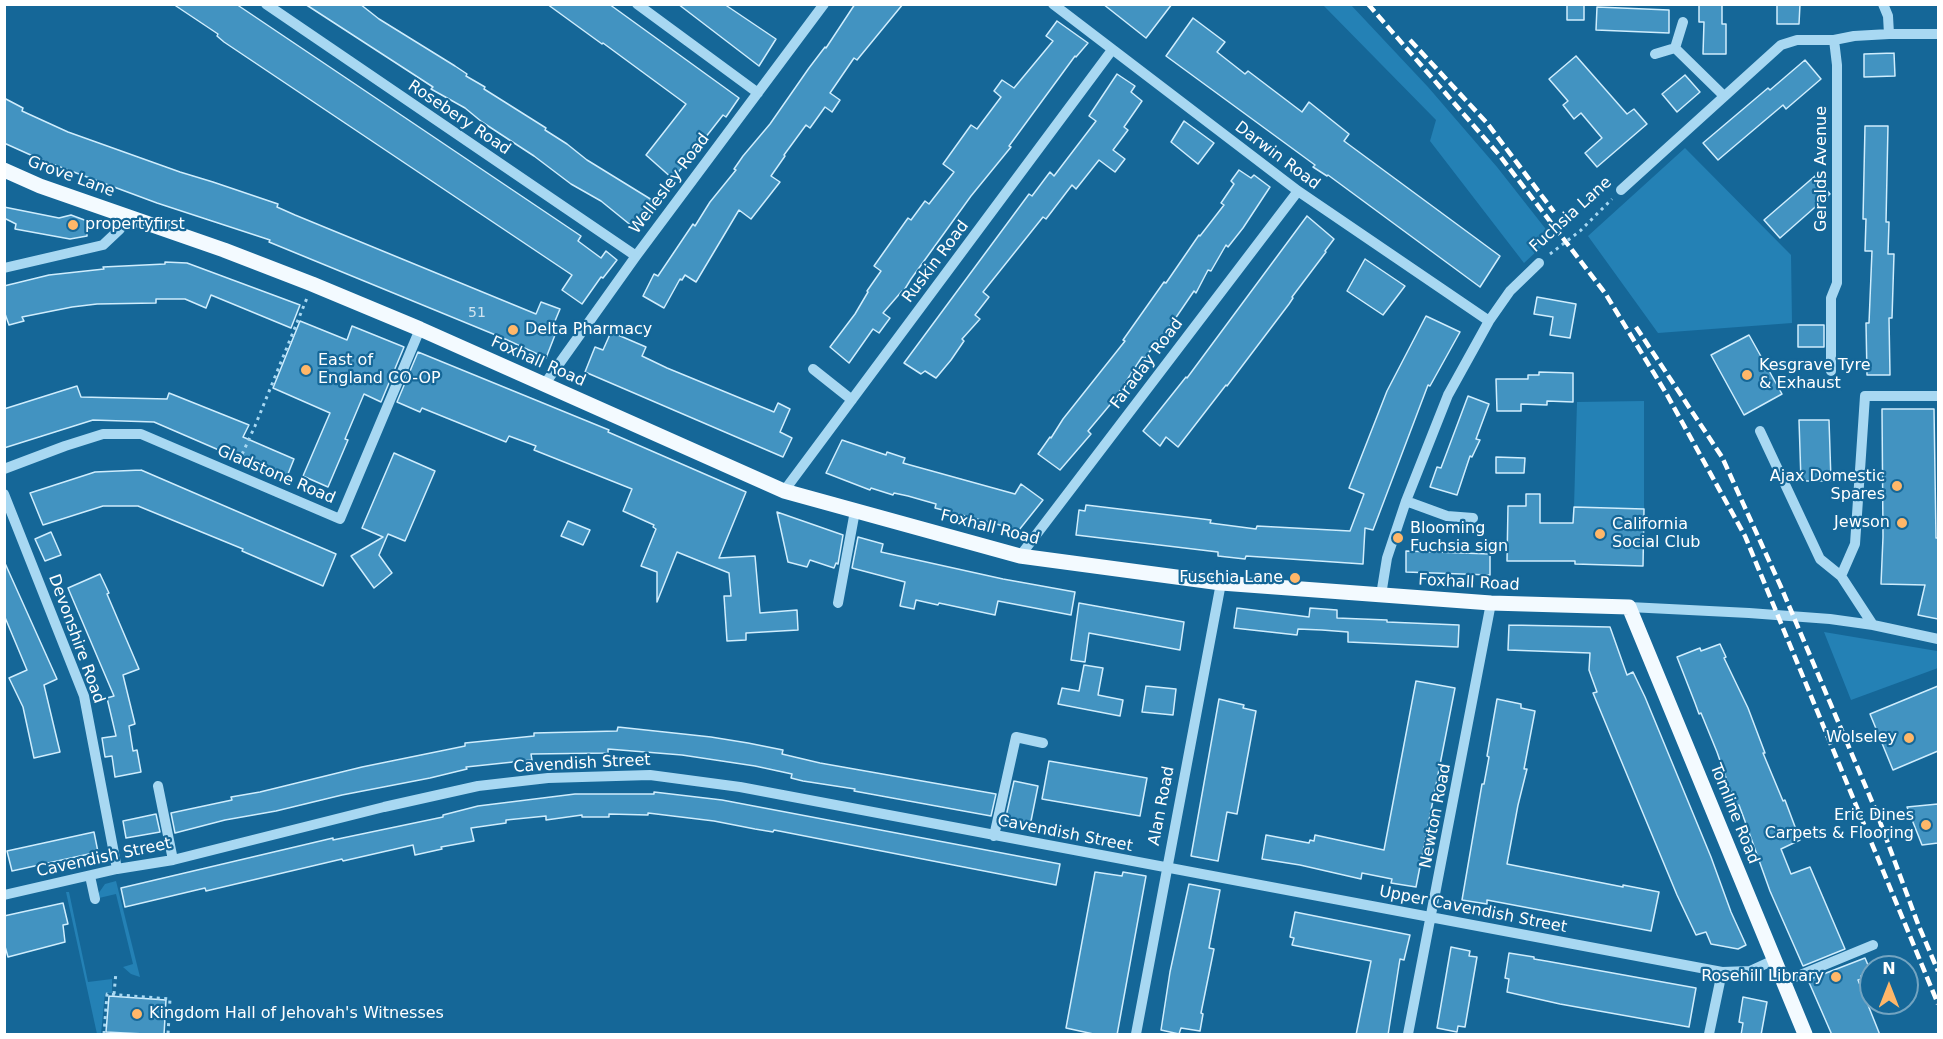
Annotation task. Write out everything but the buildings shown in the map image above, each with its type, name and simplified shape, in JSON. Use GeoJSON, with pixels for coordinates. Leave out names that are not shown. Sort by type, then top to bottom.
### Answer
{"type":"FeatureCollection","features":[{"type":"Feature","properties":{"kind":"main road","name":"Grove Lane"},"geometry":{"type":"LineString","coordinates":[[4,170],[40,186],[126,216]]}},
{"type":"Feature","properties":{"kind":"main road","name":"Foxhall Road"},"geometry":{"type":"LineString","coordinates":[[126,216],[312,284],[420,329],[784,491],[1020,556],[1221,583],[1491,603],[1629,607]]}},
{"type":"Feature","properties":{"kind":"main road","name":"Tomline Road"},"geometry":{"type":"LineString","coordinates":[[1629,607],[1805,1035]]}},
{"type":"Feature","properties":{"kind":"street","name":"Rosebery Road"},"geometry":{"type":"LineString","coordinates":[[266,4],[636,256]]}},
{"type":"Feature","properties":{"kind":"street"},"geometry":{"type":"LineString","coordinates":[[637,4],[758,93]]}},
{"type":"Feature","properties":{"kind":"street","name":"Wellesley Road"},"geometry":{"type":"LineString","coordinates":[[544,385],[636,256],[824,4]]}},
{"type":"Feature","properties":{"kind":"street","name":"Darwin Road"},"geometry":{"type":"LineString","coordinates":[[1053,4],[1298,191],[1489,321]]}},
{"type":"Feature","properties":{"kind":"street"},"geometry":{"type":"LineString","coordinates":[[1883,4],[1888,16],[1889,34]]}},
{"type":"Feature","properties":{"kind":"street"},"geometry":{"type":"LineString","coordinates":[[1675,48],[1683,22]]}},
{"type":"Feature","properties":{"kind":"street","name":"Fuchsia Lane"},"geometry":{"type":"LineString","coordinates":[[1621,190],[1781,45],[1797,40],[1834,40],[1854,36],[1938,34]]}},
{"type":"Feature","properties":{"kind":"street","name":"Geralds Avenue"},"geometry":{"type":"LineString","coordinates":[[1831,371],[1831,298],[1837,273],[1837,65],[1834,40]]}},
{"type":"Feature","properties":{"kind":"street"},"geometry":{"type":"LineString","coordinates":[[1655,54],[1675,48]]}},
{"type":"Feature","properties":{"kind":"street"},"geometry":{"type":"LineString","coordinates":[[1675,48],[1724,96]]}},
{"type":"Feature","properties":{"kind":"street","name":"Ruskin Road"},"geometry":{"type":"LineString","coordinates":[[784,491],[1112,50]]}},
{"type":"Feature","properties":{"kind":"street","name":"Faraday Road"},"geometry":{"type":"LineString","coordinates":[[1020,556],[1298,191]]}},
{"type":"Feature","properties":{"kind":"street"},"geometry":{"type":"LineString","coordinates":[[4,268],[103,245],[115,234],[126,216]]}},
{"type":"Feature","properties":{"kind":"street","name":"Fuchsia Lane"},"geometry":{"type":"LineString","coordinates":[[1381,595],[1385,565],[1406,501],[1448,395],[1489,321],[1510,291],[1539,262]]}},
{"type":"Feature","properties":{"kind":"street","name":"Gladstone Road"},"geometry":{"type":"LineString","coordinates":[[4,469],[103,434],[141,434],[340,519],[420,329]]}},
{"type":"Feature","properties":{"kind":"street"},"geometry":{"type":"LineString","coordinates":[[813,369],[852,400]]}},
{"type":"Feature","properties":{"kind":"street"},"geometry":{"type":"LineString","coordinates":[[1841,576],[1855,544],[1865,396],[1937,396]]}},
{"type":"Feature","properties":{"kind":"street"},"geometry":{"type":"LineString","coordinates":[[1760,431],[1820,559],[1841,576],[1873,625]]}},
{"type":"Feature","properties":{"kind":"street","name":"Devonshire Road"},"geometry":{"type":"LineString","coordinates":[[4,494],[84,696],[117,869]]}},
{"type":"Feature","properties":{"kind":"street"},"geometry":{"type":"LineString","coordinates":[[1406,501],[1447,516],[1473,518]]}},
{"type":"Feature","properties":{"kind":"street"},"geometry":{"type":"LineString","coordinates":[[838,603],[855,511]]}},
{"type":"Feature","properties":{"kind":"street","name":"Alan Road"},"geometry":{"type":"LineString","coordinates":[[1136,1035],[1221,583]]}},
{"type":"Feature","properties":{"kind":"street","name":"Newton Road"},"geometry":{"type":"LineString","coordinates":[[1408,1035],[1491,603]]}},
{"type":"Feature","properties":{"kind":"street","name":"Foxhall Road"},"geometry":{"type":"LineString","coordinates":[[1629,607],[1830,619],[1873,625],[1938,639]]}},
{"type":"Feature","properties":{"kind":"street"},"geometry":{"type":"LineString","coordinates":[[994,836],[1016,737],[1043,743]]}},
{"type":"Feature","properties":{"kind":"street","name":"Cavendish Street"},"geometry":{"type":"LineString","coordinates":[[4,895],[117,869],[173,860],[478,786],[548,778],[650,775],[740,787],[1166,868]]}},
{"type":"Feature","properties":{"kind":"street"},"geometry":{"type":"LineString","coordinates":[[158,786],[173,860]]}},
{"type":"Feature","properties":{"kind":"street","name":"Upper Cavendish Street"},"geometry":{"type":"LineString","coordinates":[[1166,868],[1722,972],[1750,971],[1774,960]]}},
{"type":"Feature","properties":{"kind":"street"},"geometry":{"type":"LineString","coordinates":[[90,876],[94,899]]}},
{"type":"Feature","properties":{"kind":"street"},"geometry":{"type":"LineString","coordinates":[[1783,982],[1873,945]]}},
{"type":"Feature","properties":{"kind":"street"},"geometry":{"type":"LineString","coordinates":[[1709,1035],[1722,972]]}},
{"type":"Feature","properties":{"kind":"path","name":"Fuchsia Lane"},"geometry":{"type":"LineString","coordinates":[[1539,262],[1580,231],[1621,190]]}},
{"type":"Feature","properties":{"kind":"path"},"geometry":{"type":"LineString","coordinates":[[232,473],[255,426],[312,284]]}},
{"type":"Feature","properties":{"kind":"path"},"geometry":{"type":"LineString","coordinates":[[114,994],[116,972]]}},
{"type":"Feature","properties":{"kind":"path"},"geometry":{"type":"LineString","coordinates":[[104,1035],[107,994],[114,994],[170,999],[168,1035]]}},
{"type":"Feature","properties":{"kind":"shaded area"},"geometry":{"type":"Polygon","coordinates":[[[1323,5],[1351,5],[1428,87],[1497,167],[1552,237],[1524,263],[1430,141],[1436,120],[1323,5]]]}},
{"type":"Feature","properties":{"kind":"shaded area"},"geometry":{"type":"Polygon","coordinates":[[[1685,148],[1791,255],[1792,323],[1658,333],[1588,236],[1685,148]]]}},
{"type":"Feature","properties":{"kind":"shaded area"},"geometry":{"type":"Polygon","coordinates":[[[1644,401],[1644,509],[1574,507],[1577,402],[1644,401]]]}},
{"type":"Feature","properties":{"kind":"shaded area"},"geometry":{"type":"Polygon","coordinates":[[[1824,632],[1937,651],[1938,668],[1851,700],[1824,632]]]}},
{"type":"Feature","properties":{"kind":"shaded area"},"geometry":{"type":"Polygon","coordinates":[[[116,881],[140,977],[131,974],[123,967],[133,964],[116,894],[99,898],[98,894],[105,884],[116,881]]]}},
{"type":"Feature","properties":{"kind":"shaded area"},"geometry":{"type":"Polygon","coordinates":[[[66,892],[69,892],[88,982],[112,979],[112,993],[105,993],[101,1034],[97,1034],[66,892]]]}},
{"type":"Feature","properties":{"kind":"railway"},"geometry":{"type":"LineString","coordinates":[[1368,4],[1500,156],[1605,293],[1666,393],[1745,536],[1938,1004]]}},
{"type":"Feature","properties":{"kind":"railway"},"geometry":{"type":"LineString","coordinates":[[1410,40],[1487,123],[1554,212]]}},
{"type":"Feature","properties":{"kind":"railway"},"geometry":{"type":"LineString","coordinates":[[1636,327],[1722,457],[1781,587],[1876,811],[1938,971]]}},
{"type":"Feature","properties":{"kind":"place","name":"propertyfirst"},"geometry":{"type":"Point","coordinates":[73,225]}},
{"type":"Feature","properties":{"kind":"place","name":"Delta Pharmacy"},"geometry":{"type":"Point","coordinates":[513,330]}},
{"type":"Feature","properties":{"kind":"place","name":"East of England CO-OP"},"geometry":{"type":"Point","coordinates":[306,370]}},
{"type":"Feature","properties":{"kind":"place","name":"Kesgrave Tyre & Exhaust"},"geometry":{"type":"Point","coordinates":[1747,375]}},
{"type":"Feature","properties":{"kind":"place","name":"Ajax Domestic Spares"},"geometry":{"type":"Point","coordinates":[1897,486]}},
{"type":"Feature","properties":{"kind":"place","name":"Jewson"},"geometry":{"type":"Point","coordinates":[1902,523]}},
{"type":"Feature","properties":{"kind":"place","name":"California Social Club"},"geometry":{"type":"Point","coordinates":[1600,534]}},
{"type":"Feature","properties":{"kind":"place","name":"Blooming Fuchsia sign"},"geometry":{"type":"Point","coordinates":[1398,538]}},
{"type":"Feature","properties":{"kind":"place","name":"Fuschia Lane"},"geometry":{"type":"Point","coordinates":[1295,578]}},
{"type":"Feature","properties":{"kind":"place","name":"Wolseley"},"geometry":{"type":"Point","coordinates":[1909,738]}},
{"type":"Feature","properties":{"kind":"place","name":"Eric Dines Carpets & Flooring"},"geometry":{"type":"Point","coordinates":[1926,825]}},
{"type":"Feature","properties":{"kind":"place","name":"Rosehill Library"},"geometry":{"type":"Point","coordinates":[1836,977]}},
{"type":"Feature","properties":{"kind":"place","name":"Kingdom Hall of Jehovah's Witnesses"},"geometry":{"type":"Point","coordinates":[137,1014]}}]}
